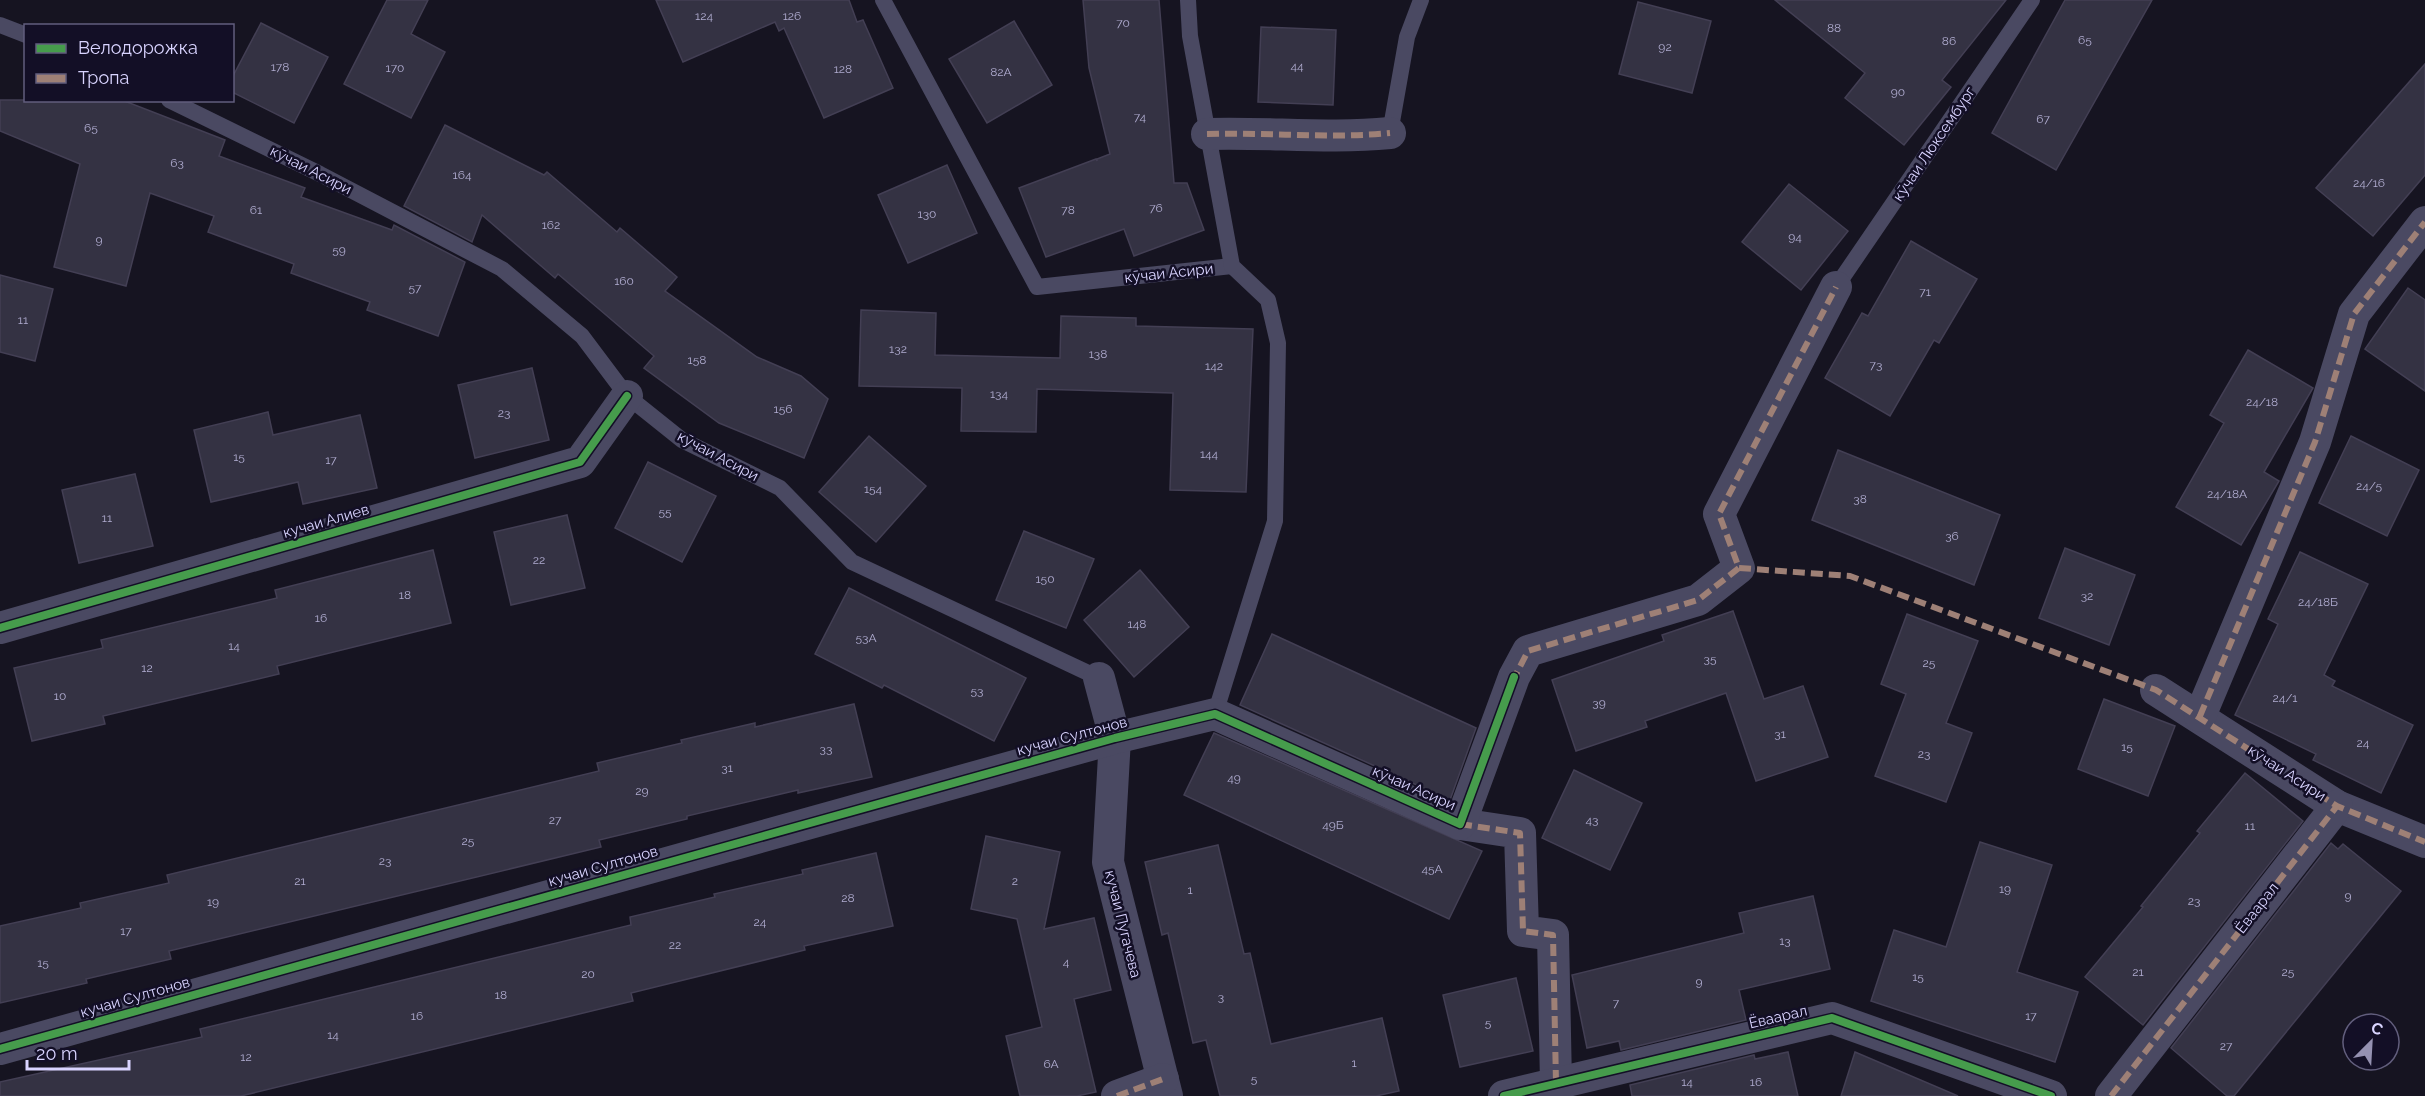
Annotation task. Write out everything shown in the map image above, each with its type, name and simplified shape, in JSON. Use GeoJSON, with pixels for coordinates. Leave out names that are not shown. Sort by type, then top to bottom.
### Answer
{"type":"FeatureCollection","features":[{"type":"Feature","properties":{"kind":"street"},"geometry":{"type":"LineString","coordinates":[[1207,134],[1255,132],[1348,137],[1390,133]]}},
{"type":"Feature","properties":{"kind":"street"},"geometry":{"type":"LineString","coordinates":[[2200,716],[2316,441],[2354,314],[2425,222]]}},
{"type":"Feature","properties":{"kind":"street","name":"кӯчаи Асири"},"geometry":{"type":"LineString","coordinates":[[1215,714],[1460,824],[1521,664],[1698,600],[1738,568],[1719,514],[1836,287]]}},
{"type":"Feature","properties":{"kind":"street","name":"кучаи Алиев"},"geometry":{"type":"LineString","coordinates":[[0,628],[580,462],[627,396]]}},
{"type":"Feature","properties":{"kind":"street","name":"кучаи Пугачева"},"geometry":{"type":"LineString","coordinates":[[1098,678],[1115,738],[1108,862],[1165,1088]]}},
{"type":"Feature","properties":{"kind":"street","name":"кӯчаи Асири"},"geometry":{"type":"LineString","coordinates":[[2156,690],[2200,716],[2337,806],[2425,842]]}},
{"type":"Feature","properties":{"kind":"street","name":"кучаи Султонов"},"geometry":{"type":"LineString","coordinates":[[0,1049],[1115,738],[1215,714]]}},
{"type":"Feature","properties":{"kind":"street","name":"Ёваарал"},"geometry":{"type":"LineString","coordinates":[[2111,1096],[2337,806]]}},
{"type":"Feature","properties":{"kind":"street"},"geometry":{"type":"LineString","coordinates":[[1460,824],[1520,833],[1523,931],[1553,935],[1556,1083]]}},
{"type":"Feature","properties":{"kind":"street","name":"Ёваарал"},"geometry":{"type":"LineString","coordinates":[[1504,1096],[1832,1018],[2051,1096]]}},
{"type":"Feature","properties":{"kind":"street"},"geometry":{"type":"LineString","coordinates":[[1117,1096],[1165,1088]]}},
{"type":"Feature","properties":{"kind":"lane","name":"кӯчаи Асири"},"geometry":{"type":"LineString","coordinates":[[882,0],[1037,287],[1232,266]]}},
{"type":"Feature","properties":{"kind":"lane","name":"кӯчаи Асири"},"geometry":{"type":"LineString","coordinates":[[1188,0],[1190,36],[1232,266],[1268,300],[1278,343],[1275,521],[1215,714]]}},
{"type":"Feature","properties":{"kind":"lane"},"geometry":{"type":"LineString","coordinates":[[1390,133],[1407,37],[1421,0]]}},
{"type":"Feature","properties":{"kind":"lane","name":"кӯчаи Люксембург"},"geometry":{"type":"LineString","coordinates":[[1836,287],[2031,0]]}},
{"type":"Feature","properties":{"kind":"lane"},"geometry":{"type":"LineString","coordinates":[[0,25],[24,34]]}},
{"type":"Feature","properties":{"kind":"lane","name":"кӯчаи Асири"},"geometry":{"type":"LineString","coordinates":[[173,102],[320,174],[502,269],[582,336],[627,396],[682,440],[780,488],[852,562],[1098,678]]}},
{"type":"Feature","properties":{"kind":"building"},"geometry":{"type":"Polygon","coordinates":[[[387,0],[428,0],[411,34],[445,52],[411,118],[344,84],[387,0]]]}},
{"type":"Feature","properties":{"kind":"building"},"geometry":{"type":"Polygon","coordinates":[[[656,0],[849,0],[857,22],[863,20],[893,88],[824,118],[784,28],[779,31],[775,22],[683,62],[656,0]]]}},
{"type":"Feature","properties":{"kind":"building"},"geometry":{"type":"Polygon","coordinates":[[[1083,0],[1159,0],[1174,183],[1187,183],[1204,230],[1134,256],[1124,229],[1046,257],[1019,188],[1096,159],[1097,161],[1110,154],[1089,68],[1083,0]]]}},
{"type":"Feature","properties":{"kind":"building"},"geometry":{"type":"Polygon","coordinates":[[[1775,0],[2006,0],[1942,80],[1951,87],[1904,145],[1845,98],[1865,73],[1775,0]]]}},
{"type":"Feature","properties":{"kind":"building"},"geometry":{"type":"Polygon","coordinates":[[[2065,0],[2152,0],[2056,170],[1992,133],[2065,0]]]}},
{"type":"Feature","properties":{"kind":"building"},"geometry":{"type":"Polygon","coordinates":[[[1638,2],[1711,21],[1692,93],[1619,74],[1638,2]]]}},
{"type":"Feature","properties":{"kind":"building"},"geometry":{"type":"Polygon","coordinates":[[[1014,21],[1052,85],[987,123],[949,59],[1014,21]]]}},
{"type":"Feature","properties":{"kind":"building"},"geometry":{"type":"Polygon","coordinates":[[[261,23],[328,57],[294,123],[234,93],[234,74],[261,23]]]}},
{"type":"Feature","properties":{"kind":"building"},"geometry":{"type":"Polygon","coordinates":[[[1261,27],[1336,30],[1333,105],[1258,102],[1261,27]]]}},
{"type":"Feature","properties":{"kind":"building"},"geometry":{"type":"Polygon","coordinates":[[[2425,64],[2425,175],[2373,236],[2316,188],[2425,64]]]}},
{"type":"Feature","properties":{"kind":"building"},"geometry":{"type":"Polygon","coordinates":[[[0,100],[127,102],[225,140],[219,156],[305,188],[301,197],[392,230],[394,225],[465,262],[438,336],[367,310],[370,302],[291,273],[294,264],[208,232],[214,216],[150,193],[126,286],[54,267],[80,164],[0,131],[0,100]]]}},
{"type":"Feature","properties":{"kind":"building"},"geometry":{"type":"Polygon","coordinates":[[[445,125],[544,175],[547,172],[617,232],[620,228],[677,277],[665,291],[757,357],[801,376],[828,399],[804,458],[719,423],[644,368],[654,356],[558,274],[555,278],[482,215],[472,242],[404,206],[445,125]]]}},
{"type":"Feature","properties":{"kind":"building"},"geometry":{"type":"Polygon","coordinates":[[[947,165],[977,233],[908,263],[878,195],[947,165]]]}},
{"type":"Feature","properties":{"kind":"building"},"geometry":{"type":"Polygon","coordinates":[[[1789,184],[1848,231],[1801,290],[1742,242],[1789,184]]]}},
{"type":"Feature","properties":{"kind":"building"},"geometry":{"type":"Polygon","coordinates":[[[1911,241],[1977,279],[1939,343],[1934,340],[1890,416],[1825,378],[1862,313],[1868,316],[1911,241]]]}},
{"type":"Feature","properties":{"kind":"building"},"geometry":{"type":"Polygon","coordinates":[[[0,275],[53,289],[35,361],[0,352],[0,275]]]}},
{"type":"Feature","properties":{"kind":"building"},"geometry":{"type":"Polygon","coordinates":[[[2408,288],[2425,300],[2425,391],[2365,349],[2408,288]]]}},
{"type":"Feature","properties":{"kind":"building"},"geometry":{"type":"Polygon","coordinates":[[[861,310],[936,313],[935,355],[1060,358],[1061,316],[1136,318],[1136,326],[1253,329],[1246,492],[1170,490],[1173,393],[1037,389],[1036,432],[961,431],[962,388],[859,386],[861,310]]]}},
{"type":"Feature","properties":{"kind":"building"},"geometry":{"type":"Polygon","coordinates":[[[2248,350],[2313,388],[2264,472],[2279,481],[2241,545],[2176,507],[2224,423],[2210,415],[2248,350]]]}},
{"type":"Feature","properties":{"kind":"building"},"geometry":{"type":"Polygon","coordinates":[[[532,368],[549,440],[475,458],[458,385],[532,368]]]}},
{"type":"Feature","properties":{"kind":"building"},"geometry":{"type":"Polygon","coordinates":[[[268,412],[273,435],[360,415],[377,488],[303,504],[298,482],[211,502],[194,430],[268,412]]]}},
{"type":"Feature","properties":{"kind":"building"},"geometry":{"type":"Polygon","coordinates":[[[869,436],[926,486],[876,542],[819,492],[869,436]]]}},
{"type":"Feature","properties":{"kind":"building"},"geometry":{"type":"Polygon","coordinates":[[[2351,436],[2419,470],[2387,536],[2319,503],[2351,436]]]}},
{"type":"Feature","properties":{"kind":"building"},"geometry":{"type":"Polygon","coordinates":[[[1838,450],[2000,515],[1974,585],[1812,520],[1838,450]]]}},
{"type":"Feature","properties":{"kind":"building"},"geometry":{"type":"Polygon","coordinates":[[[648,462],[716,496],[682,562],[615,528],[648,462]]]}},
{"type":"Feature","properties":{"kind":"building"},"geometry":{"type":"Polygon","coordinates":[[[135,474],[153,546],[79,563],[62,490],[135,474]]]}},
{"type":"Feature","properties":{"kind":"building"},"geometry":{"type":"Polygon","coordinates":[[[567,515],[585,588],[511,605],[494,532],[567,515]]]}},
{"type":"Feature","properties":{"kind":"building"},"geometry":{"type":"Polygon","coordinates":[[[1024,531],[1094,559],[1066,628],[996,600],[1024,531]]]}},
{"type":"Feature","properties":{"kind":"building"},"geometry":{"type":"Polygon","coordinates":[[[2065,548],[2135,575],[2109,645],[2039,618],[2065,548]]]}},
{"type":"Feature","properties":{"kind":"building"},"geometry":{"type":"Polygon","coordinates":[[[433,550],[451,623],[277,666],[279,674],[103,716],[105,724],[32,741],[14,668],[103,648],[101,640],[277,598],[275,590],[433,550]]]}},
{"type":"Feature","properties":{"kind":"building"},"geometry":{"type":"Polygon","coordinates":[[[2300,552],[2368,584],[2324,675],[2335,681],[2332,686],[2413,725],[2381,793],[2313,760],[2316,754],[2235,715],[2278,624],[2268,619],[2300,552]]]}},
{"type":"Feature","properties":{"kind":"building"},"geometry":{"type":"Polygon","coordinates":[[[1140,570],[1189,627],[1134,677],[1084,620],[1140,570]]]}},
{"type":"Feature","properties":{"kind":"building"},"geometry":{"type":"Polygon","coordinates":[[[849,588],[1026,678],[994,741],[884,685],[882,688],[815,654],[849,588]]]}},
{"type":"Feature","properties":{"kind":"building"},"geometry":{"type":"Polygon","coordinates":[[[1733,611],[1764,699],[1803,686],[1828,757],[1756,781],[1726,693],[1645,721],[1647,727],[1576,751],[1552,680],[1664,641],[1662,635],[1733,611]]]}},
{"type":"Feature","properties":{"kind":"building"},"geometry":{"type":"Polygon","coordinates":[[[1907,614],[1978,641],[1946,723],[1972,733],[1946,802],[1875,776],[1906,694],[1881,684],[1907,614]]]}},
{"type":"Feature","properties":{"kind":"building"},"geometry":{"type":"Polygon","coordinates":[[[1272,634],[1476,728],[1450,800],[1240,705],[1272,634]]]}},
{"type":"Feature","properties":{"kind":"building"},"geometry":{"type":"Polygon","coordinates":[[[2104,699],[2175,726],[2148,796],[2078,769],[2104,699]]]}},
{"type":"Feature","properties":{"kind":"building"},"geometry":{"type":"Polygon","coordinates":[[[854,704],[872,777],[798,793],[798,790],[687,816],[687,819],[599,840],[601,847],[169,951],[171,959],[86,979],[87,983],[0,1003],[0,926],[81,908],[80,903],[169,883],[167,875],[599,771],[597,763],[682,743],[681,740],[755,723],[755,727],[854,704]]]}},
{"type":"Feature","properties":{"kind":"building"},"geometry":{"type":"Polygon","coordinates":[[[1214,733],[1482,851],[1449,919],[1184,795],[1214,733]]]}},
{"type":"Feature","properties":{"kind":"building"},"geometry":{"type":"Polygon","coordinates":[[[1574,770],[1642,803],[1610,870],[1542,838],[1574,770]]]}},
{"type":"Feature","properties":{"kind":"building"},"geometry":{"type":"Polygon","coordinates":[[[2245,773],[2303,821],[2143,1025],[2085,977],[2143,907],[2141,906],[2200,833],[2197,831],[2245,773]]]}},
{"type":"Feature","properties":{"kind":"building"},"geometry":{"type":"Polygon","coordinates":[[[986,836],[1060,852],[1044,929],[1094,918],[1111,990],[1074,999],[1096,1092],[1077,1096],[1020,1096],[1006,1036],[1042,1027],[1017,919],[971,909],[986,836]]]}},
{"type":"Feature","properties":{"kind":"building"},"geometry":{"type":"Polygon","coordinates":[[[1980,842],[2052,865],[2017,972],[2078,992],[2055,1062],[1871,1001],[1894,930],[1946,947],[1980,842]]]}},
{"type":"Feature","properties":{"kind":"building"},"geometry":{"type":"Polygon","coordinates":[[[2331,843],[2338,849],[2343,844],[2401,891],[2234,1096],[2227,1096],[2171,1048],[2331,843]]]}},
{"type":"Feature","properties":{"kind":"building"},"geometry":{"type":"Polygon","coordinates":[[[1218,845],[1244,954],[1250,953],[1271,1044],[1382,1018],[1399,1091],[1376,1096],[1220,1096],[1206,1040],[1193,1043],[1168,933],[1162,935],[1145,862],[1218,845]]]}},
{"type":"Feature","properties":{"kind":"building"},"geometry":{"type":"Polygon","coordinates":[[[876,853],[893,926],[804,946],[805,950],[631,993],[633,1001],[241,1096],[0,1096],[0,1082],[202,1037],[200,1029],[631,925],[630,917],[715,897],[714,894],[803,874],[802,870],[876,853]]]}},
{"type":"Feature","properties":{"kind":"building"},"geometry":{"type":"Polygon","coordinates":[[[1813,896],[1830,969],[1739,990],[1746,1020],[1621,1050],[1619,1041],[1587,1048],[1572,975],[1744,933],[1739,913],[1813,896]]]}},
{"type":"Feature","properties":{"kind":"building"},"geometry":{"type":"Polygon","coordinates":[[[1516,978],[1533,1051],[1460,1067],[1443,995],[1516,978]]]}},
{"type":"Feature","properties":{"kind":"building"},"geometry":{"type":"Polygon","coordinates":[[[1788,1052],[1798,1096],[1632,1096],[1630,1085],[1754,1055],[1755,1059],[1788,1052]]]}},
{"type":"Feature","properties":{"kind":"building"},"geometry":{"type":"Polygon","coordinates":[[[1855,1052],[1958,1096],[1841,1096],[1855,1052]]]}},
{"type":"Feature","properties":{"kind":"marked path"},"geometry":{"type":"LineString","coordinates":[[1207,134],[1367,135],[1390,133]]}},
{"type":"Feature","properties":{"kind":"marked path"},"geometry":{"type":"LineString","coordinates":[[2200,716],[2315,442],[2354,314],[2425,222]]}},
{"type":"Feature","properties":{"kind":"marked path"},"geometry":{"type":"LineString","coordinates":[[1512,682],[1528,651],[1698,600],[1739,568],[1719,514],[1836,287]]}},
{"type":"Feature","properties":{"kind":"marked path"},"geometry":{"type":"LineString","coordinates":[[1739,568],[1850,576],[2156,690],[2337,806],[2425,842]]}},
{"type":"Feature","properties":{"kind":"marked path"},"geometry":{"type":"LineString","coordinates":[[2111,1096],[2337,806]]}},
{"type":"Feature","properties":{"kind":"marked path"},"geometry":{"type":"LineString","coordinates":[[1460,824],[1520,833],[1523,931],[1553,935],[1556,1083]]}},
{"type":"Feature","properties":{"kind":"marked path"},"geometry":{"type":"LineString","coordinates":[[1117,1096],[1163,1079]]}},
{"type":"Feature","properties":{"kind":"cycle path"},"geometry":{"type":"LineString","coordinates":[[0,628],[580,462],[627,396]]}},
{"type":"Feature","properties":{"kind":"cycle path"},"geometry":{"type":"LineString","coordinates":[[0,1049],[1115,738],[1215,714],[1460,824],[1514,677]]}},
{"type":"Feature","properties":{"kind":"cycle path"},"geometry":{"type":"LineString","coordinates":[[1504,1096],[1832,1018],[2051,1096]]}}]}
